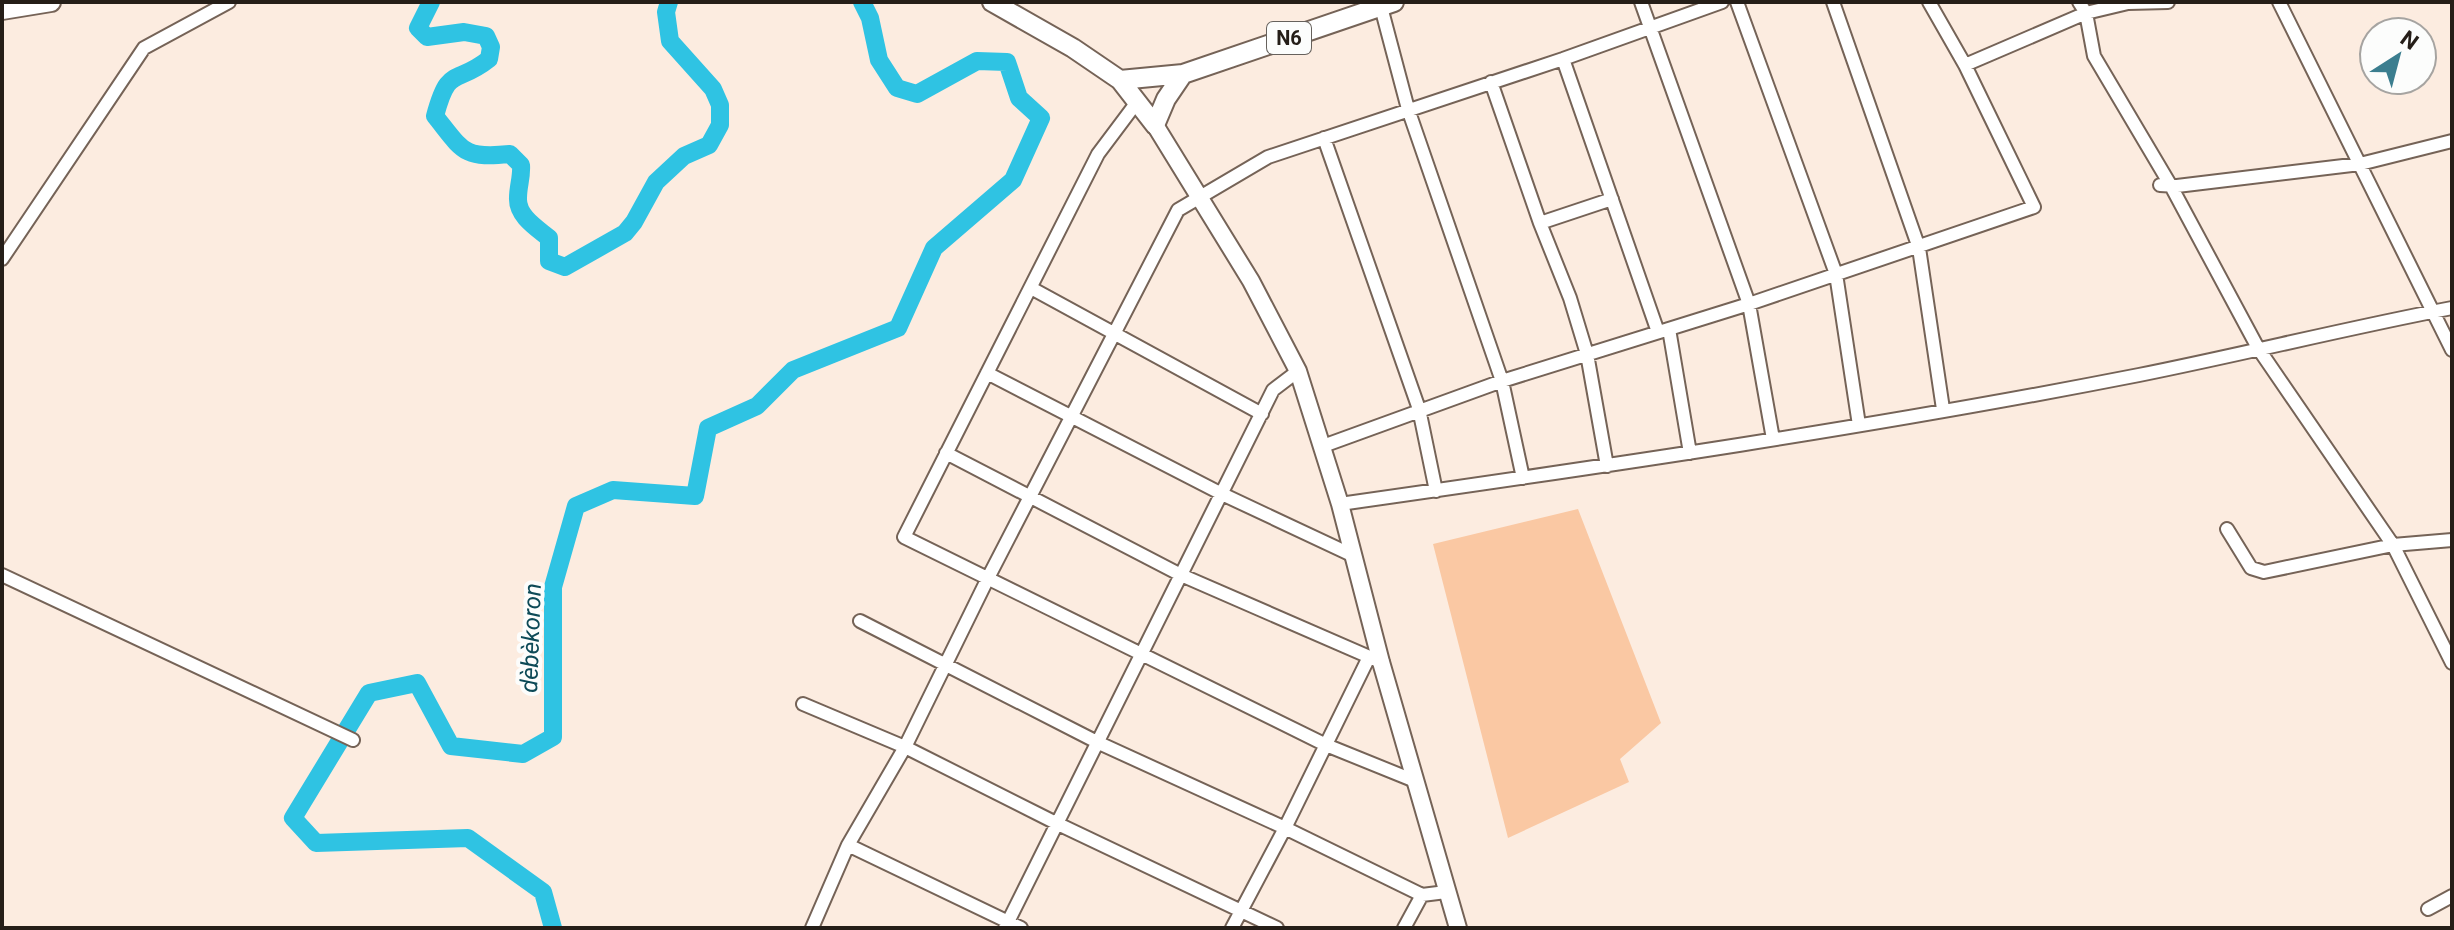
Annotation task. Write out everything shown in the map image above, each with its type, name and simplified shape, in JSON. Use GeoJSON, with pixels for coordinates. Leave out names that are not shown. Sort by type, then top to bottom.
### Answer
{"type":"FeatureCollection","features":[{"type":"Feature","properties":{"kind":"highway"},"geometry":{"type":"LineString","coordinates":[[2,10],[51,2]]}},
{"type":"Feature","properties":{"kind":"highway"},"geometry":{"type":"LineString","coordinates":[[992,2],[1073,48],[1120,80],[1155,125],[1166,99],[1183,74]]}},
{"type":"Feature","properties":{"kind":"highway","name":"N6"},"geometry":{"type":"LineString","coordinates":[[1120,80],[1183,74],[1388,4]]}},
{"type":"Feature","properties":{"kind":"main road"},"geometry":{"type":"LineString","coordinates":[[1155,125],[1251,281],[1298,371],[1354,556],[1375,660],[1415,781],[1458,928]]}},
{"type":"Feature","properties":{"kind":"street"},"geometry":{"type":"LineString","coordinates":[[2,259],[144,48],[229,2]]}},
{"type":"Feature","properties":{"kind":"street"},"geometry":{"type":"LineString","coordinates":[[1641,2],[1749,304],[1773,439]]}},
{"type":"Feature","properties":{"kind":"street"},"geometry":{"type":"LineString","coordinates":[[812,928],[848,845],[905,747],[988,578],[1178,210],[1268,157],[1563,59],[1722,2]]}},
{"type":"Feature","properties":{"kind":"street"},"geometry":{"type":"LineString","coordinates":[[1737,2],[1836,274],[1859,425]]}},
{"type":"Feature","properties":{"kind":"street"},"geometry":{"type":"LineString","coordinates":[[1833,2],[1919,248],[1943,409]]}},
{"type":"Feature","properties":{"kind":"street"},"geometry":{"type":"LineString","coordinates":[[1323,446],[1502,381],[1749,304],[2034,207],[1965,65],[1929,2]]}},
{"type":"Feature","properties":{"kind":"street"},"geometry":{"type":"LineString","coordinates":[[1965,65],[2083,8],[2168,2]]}},
{"type":"Feature","properties":{"kind":"street"},"geometry":{"type":"LineString","coordinates":[[2279,2],[2452,350]]}},
{"type":"Feature","properties":{"kind":"street"},"geometry":{"type":"LineString","coordinates":[[1388,4],[1408,109],[1502,381],[1523,478]]}},
{"type":"Feature","properties":{"kind":"street"},"geometry":{"type":"LineString","coordinates":[[2083,8],[2094,56],[2165,186],[2258,348],[2393,545],[2452,663]]}},
{"type":"Feature","properties":{"kind":"street"},"geometry":{"type":"LineString","coordinates":[[1563,59],[1612,199],[1663,330],[1690,453]]}},
{"type":"Feature","properties":{"kind":"street"},"geometry":{"type":"LineString","coordinates":[[1491,82],[1540,223],[1570,298],[1587,354],[1607,466]]}},
{"type":"Feature","properties":{"kind":"street"},"geometry":{"type":"LineString","coordinates":[[1137,102],[1098,154],[904,537],[1326,745],[1415,781]]}},
{"type":"Feature","properties":{"kind":"street"},"geometry":{"type":"LineString","coordinates":[[1324,138],[1419,409],[1436,491]]}},
{"type":"Feature","properties":{"kind":"street"},"geometry":{"type":"LineString","coordinates":[[2165,186],[2360,164],[2452,141]]}},
{"type":"Feature","properties":{"kind":"street"},"geometry":{"type":"LineString","coordinates":[[1540,223],[1612,199]]}},
{"type":"Feature","properties":{"kind":"street"},"geometry":{"type":"LineString","coordinates":[[1031,288],[1262,414]]}},
{"type":"Feature","properties":{"kind":"street"},"geometry":{"type":"LineString","coordinates":[[1340,504],[1607,466],[1859,425],[2140,374],[2452,308]]}},
{"type":"Feature","properties":{"kind":"street"},"geometry":{"type":"LineString","coordinates":[[1007,925],[1273,390],[1298,371]]}},
{"type":"Feature","properties":{"kind":"street"},"geometry":{"type":"LineString","coordinates":[[987,373],[1222,494],[1354,556]]}},
{"type":"Feature","properties":{"kind":"street"},"geometry":{"type":"LineString","coordinates":[[946,453],[1181,575],[1375,660],[1326,745],[1232,928]]}},
{"type":"Feature","properties":{"kind":"street"},"geometry":{"type":"LineString","coordinates":[[2227,529],[2251,568],[2264,572],[2393,545],[2452,540]]}},
{"type":"Feature","properties":{"kind":"street"},"geometry":{"type":"LineString","coordinates":[[2,575],[353,740]]}},
{"type":"Feature","properties":{"kind":"street"},"geometry":{"type":"LineString","coordinates":[[860,621],[1099,743],[1422,895],[1446,892]]}},
{"type":"Feature","properties":{"kind":"street"},"geometry":{"type":"LineString","coordinates":[[803,704],[905,747],[1277,928]]}},
{"type":"Feature","properties":{"kind":"street"},"geometry":{"type":"LineString","coordinates":[[848,845],[1007,925],[1021,928]]}},
{"type":"Feature","properties":{"kind":"street"},"geometry":{"type":"LineString","coordinates":[[1404,928],[1422,895]]}},
{"type":"Feature","properties":{"kind":"street"},"geometry":{"type":"LineString","coordinates":[[2428,909],[2452,896]]}},
{"type":"Feature","properties":{"kind":"shaded area"},"geometry":{"type":"Polygon","coordinates":[[[1578,509],[1661,723],[1620,759],[1629,782],[1508,838],[1433,544],[1578,509]]]}},
{"type":"Feature","properties":{"kind":"waterway"},"geometry":{"type":"LineString","coordinates":[[431,2],[418,28],[427,37],[464,32],[486,36],[491,47],[489,59],[449,82],[435,116],[465,150],[482,155],[510,154],[521,165],[518,198],[521,210],[549,238],[549,261],[565,267],[625,233],[656,182],[684,156],[709,145],[720,125],[720,105],[713,89],[670,41],[666,12],[669,2]]}},
{"type":"Feature","properties":{"kind":"waterway","name":"dèbèkoron"},"geometry":{"type":"LineString","coordinates":[[553,928],[543,892],[468,838],[316,843],[293,818],[369,693],[417,683],[451,746],[523,754],[553,737],[553,587],[576,506],[613,490],[695,496],[708,428],[757,406],[793,370],[898,328],[934,248],[1013,180],[1041,118],[1019,98],[1007,62],[977,61],[917,94],[897,88],[879,60],[870,18],[862,2]]}}]}
